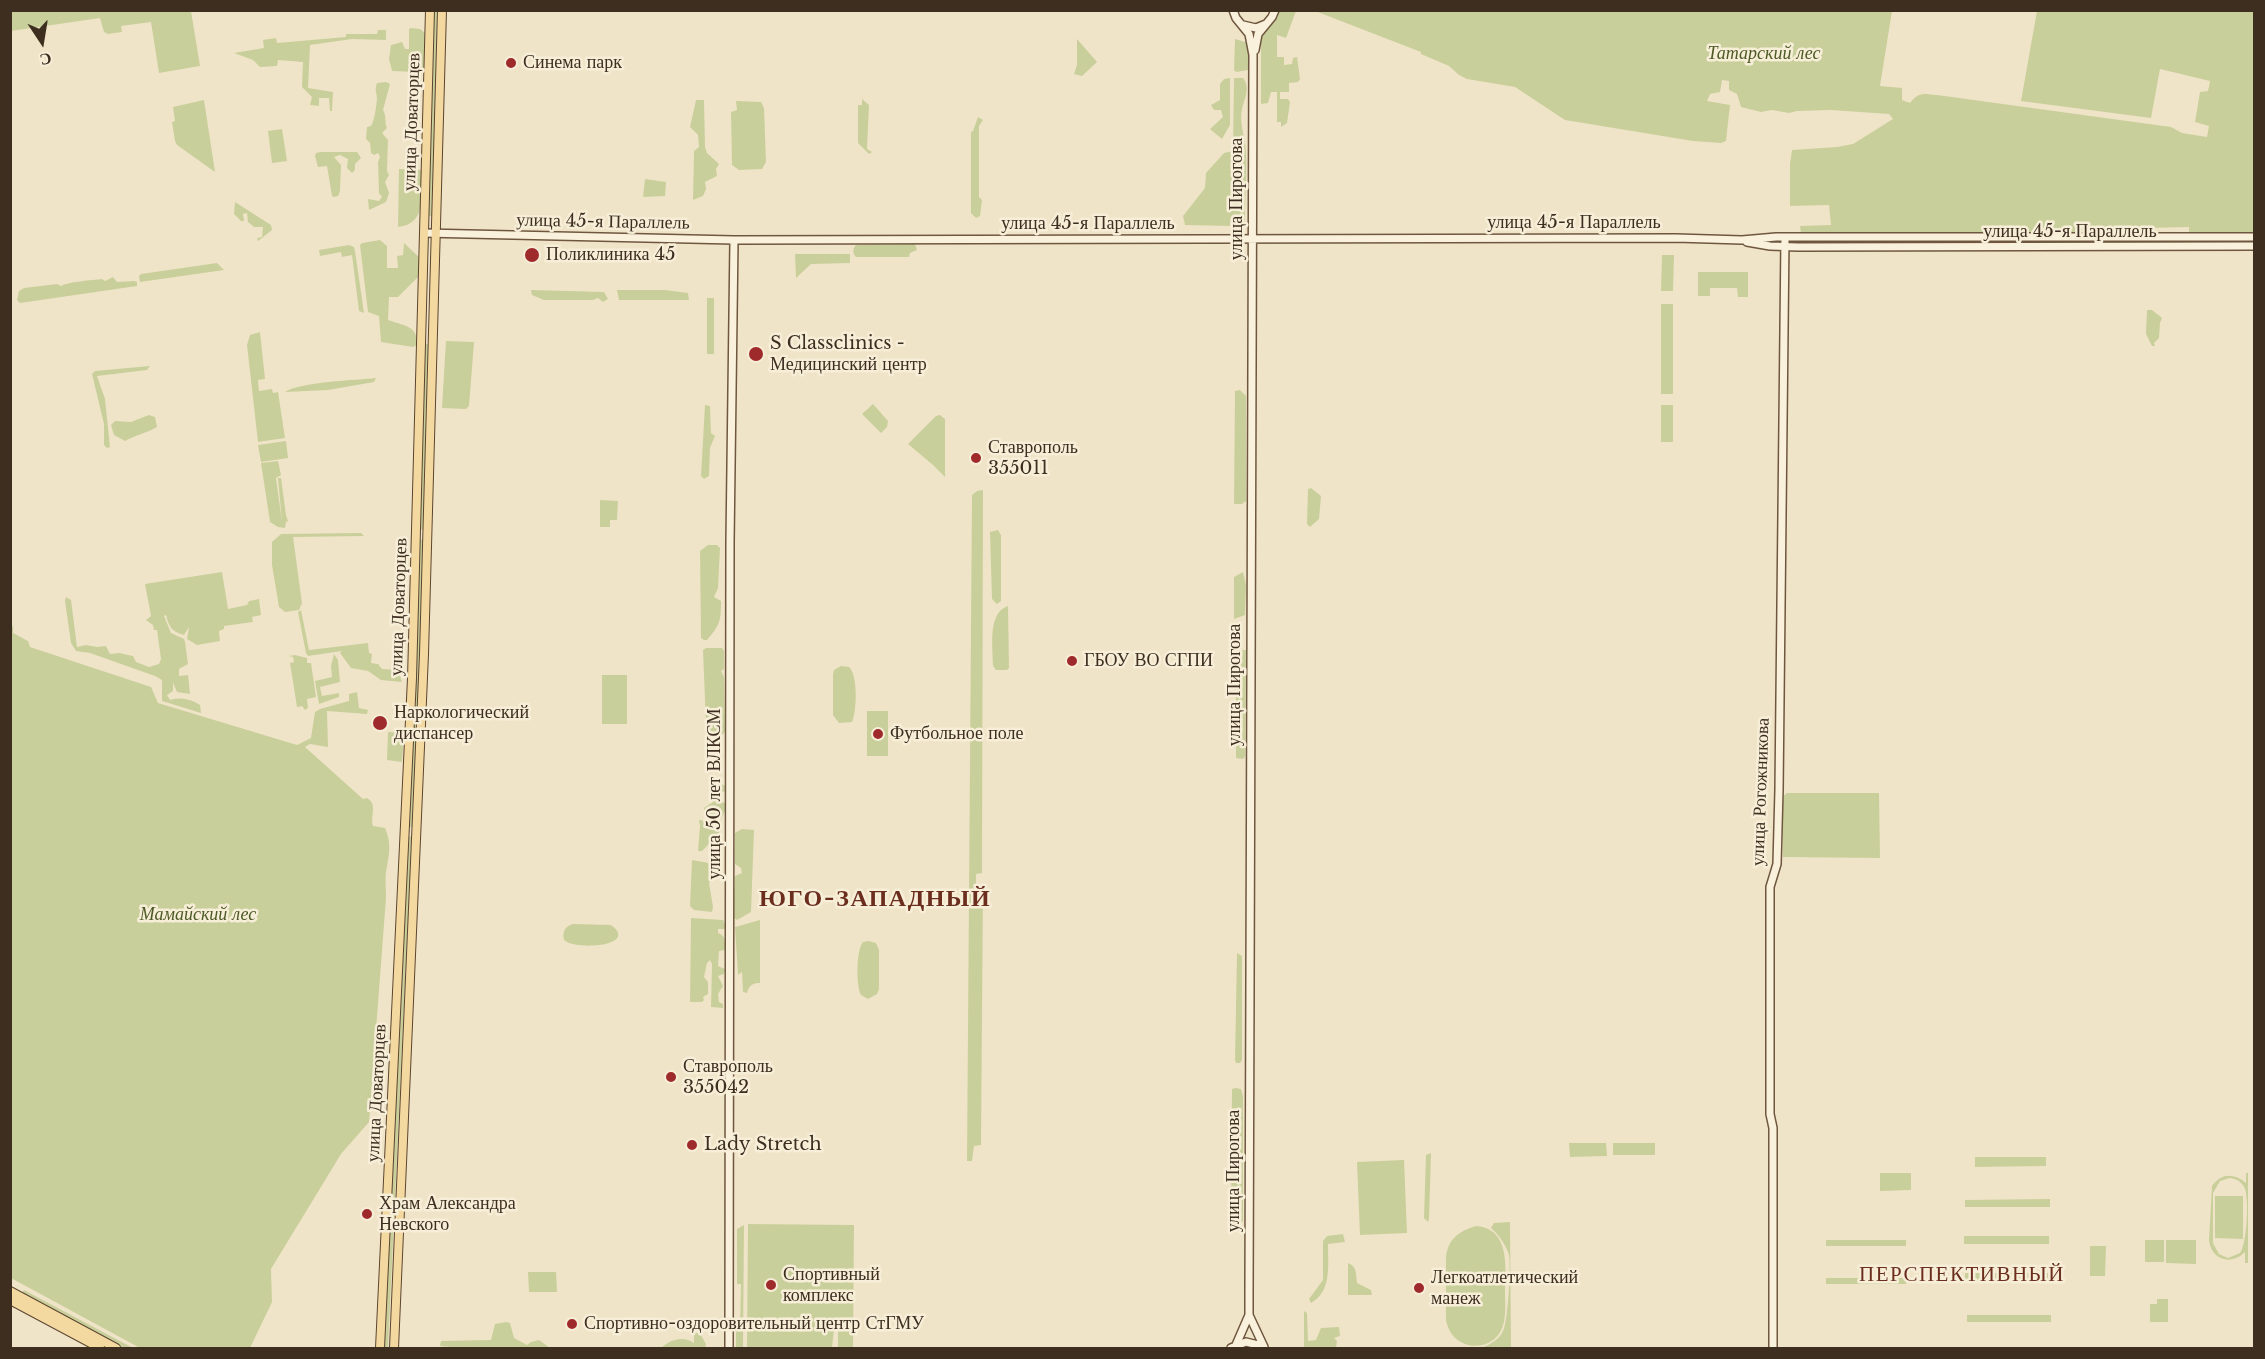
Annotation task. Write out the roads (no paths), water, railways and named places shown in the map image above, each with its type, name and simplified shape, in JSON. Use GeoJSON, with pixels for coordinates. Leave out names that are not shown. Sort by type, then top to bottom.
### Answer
{"type":"FeatureCollection","features":[{"type":"Feature","properties":{"kind":"main road","name":"улица Доваторцев"},"geometry":{"type":"LineString","coordinates":[[380,1348],[410,716],[430,10]]}},
{"type":"Feature","properties":{"kind":"main road","name":"улица Доваторцев"},"geometry":{"type":"LineString","coordinates":[[394,1348],[424,643],[442,10]]}},
{"type":"Feature","properties":{"kind":"main road","name":"улица Пирогова"},"geometry":{"type":"LineString","coordinates":[[1233,10],[1236,18],[1249,34],[1253,55],[1251,814],[1248,1000],[1249,1315],[1234,1347]]}},
{"type":"Feature","properties":{"kind":"main road","name":"улица Пирогова"},"geometry":{"type":"LineString","coordinates":[[1253,55],[1258,34],[1275,10]]}},
{"type":"Feature","properties":{"kind":"main road"},"geometry":{"type":"LineString","coordinates":[[1243,25],[1256,28],[1268,22]]}},
{"type":"Feature","properties":{"kind":"main road","name":"улица 45-я Параллель"},"geometry":{"type":"LineString","coordinates":[[424,233],[734,240],[1676,238],[1742,240],[1785,237],[2254,237]]}},
{"type":"Feature","properties":{"kind":"main road","name":"улица Рогожникова"},"geometry":{"type":"LineString","coordinates":[[1773,1348],[1773,1128],[1770,1114],[1769,1016],[1770,887],[1777,864],[1779,790],[1785,237]]}},
{"type":"Feature","properties":{"kind":"main road","name":"улица 50 лет ВЛКСМ"},"geometry":{"type":"LineString","coordinates":[[729,1348],[730,542],[734,240]]}},
{"type":"Feature","properties":{"kind":"main road","name":"улица 45-я Параллель"},"geometry":{"type":"LineString","coordinates":[[1742,240],[1760,245],[1786,246],[2254,246]]}},
{"type":"Feature","properties":{"kind":"main road"},"geometry":{"type":"LineString","coordinates":[[10,1291],[116,1348]]}},
{"type":"Feature","properties":{"kind":"main road"},"geometry":{"type":"LineString","coordinates":[[10,1300],[100,1348]]}},
{"type":"Feature","properties":{"kind":"main road","name":"улица Пирогова"},"geometry":{"type":"LineString","coordinates":[[1249,1315],[1265,1348]]}},
{"type":"Feature","properties":{"kind":"main road"},"geometry":{"type":"LineString","coordinates":[[394,1338],[401,1348]]}},
{"type":"Feature","properties":{"kind":"main road"},"geometry":{"type":"LineString","coordinates":[[1234,1347],[1251,1342],[1265,1348]]}},
{"type":"Feature","properties":{"kind":"place","name":"Синема парк"},"geometry":{"type":"Point","coordinates":[511,63]}},
{"type":"Feature","properties":{"kind":"place","name":"Поликлиника 45"},"geometry":{"type":"Point","coordinates":[532,255]}},
{"type":"Feature","properties":{"kind":"place","name":"S Classclinics - Медицинский центр"},"geometry":{"type":"Point","coordinates":[756,354]}},
{"type":"Feature","properties":{"kind":"place","name":"Ставрополь 355011"},"geometry":{"type":"Point","coordinates":[976,458]}},
{"type":"Feature","properties":{"kind":"place","name":"ГБОУ ВО СГПИ"},"geometry":{"type":"Point","coordinates":[1072,661]}},
{"type":"Feature","properties":{"kind":"place","name":"Наркологический диспансер"},"geometry":{"type":"Point","coordinates":[380,723]}},
{"type":"Feature","properties":{"kind":"place","name":"Футбольное поле"},"geometry":{"type":"Point","coordinates":[878,734]}},
{"type":"Feature","properties":{"kind":"place","name":"Ставрополь 355042"},"geometry":{"type":"Point","coordinates":[671,1077]}},
{"type":"Feature","properties":{"kind":"place","name":"Lady Stretch"},"geometry":{"type":"Point","coordinates":[692,1145]}},
{"type":"Feature","properties":{"kind":"place","name":"Храм Александра Невского"},"geometry":{"type":"Point","coordinates":[367,1214]}},
{"type":"Feature","properties":{"kind":"place","name":"Спортивный комплекс"},"geometry":{"type":"Point","coordinates":[771,1285]}},
{"type":"Feature","properties":{"kind":"place","name":"Легкоатлетический манеж"},"geometry":{"type":"Point","coordinates":[1419,1288]}},
{"type":"Feature","properties":{"kind":"place","name":"Спортивно-оздоровительный центр СтГМУ"},"geometry":{"type":"Point","coordinates":[572,1324]}},
{"type":"Feature","properties":{"kind":"district","name":"ЮГО-ЗАПАДНЫЙ"},"geometry":{"type":"Point","coordinates":[875,899]}},
{"type":"Feature","properties":{"kind":"district","name":"ПЕРСПЕКТИВНЫЙ"},"geometry":{"type":"Point","coordinates":[1962,1275]}},
{"type":"Feature","properties":{"kind":"park label","name":"Татарский лес"},"geometry":{"type":"Point","coordinates":[1764,54]}},
{"type":"Feature","properties":{"kind":"park label","name":"Мамайский лес"},"geometry":{"type":"Point","coordinates":[198,915]}}]}
